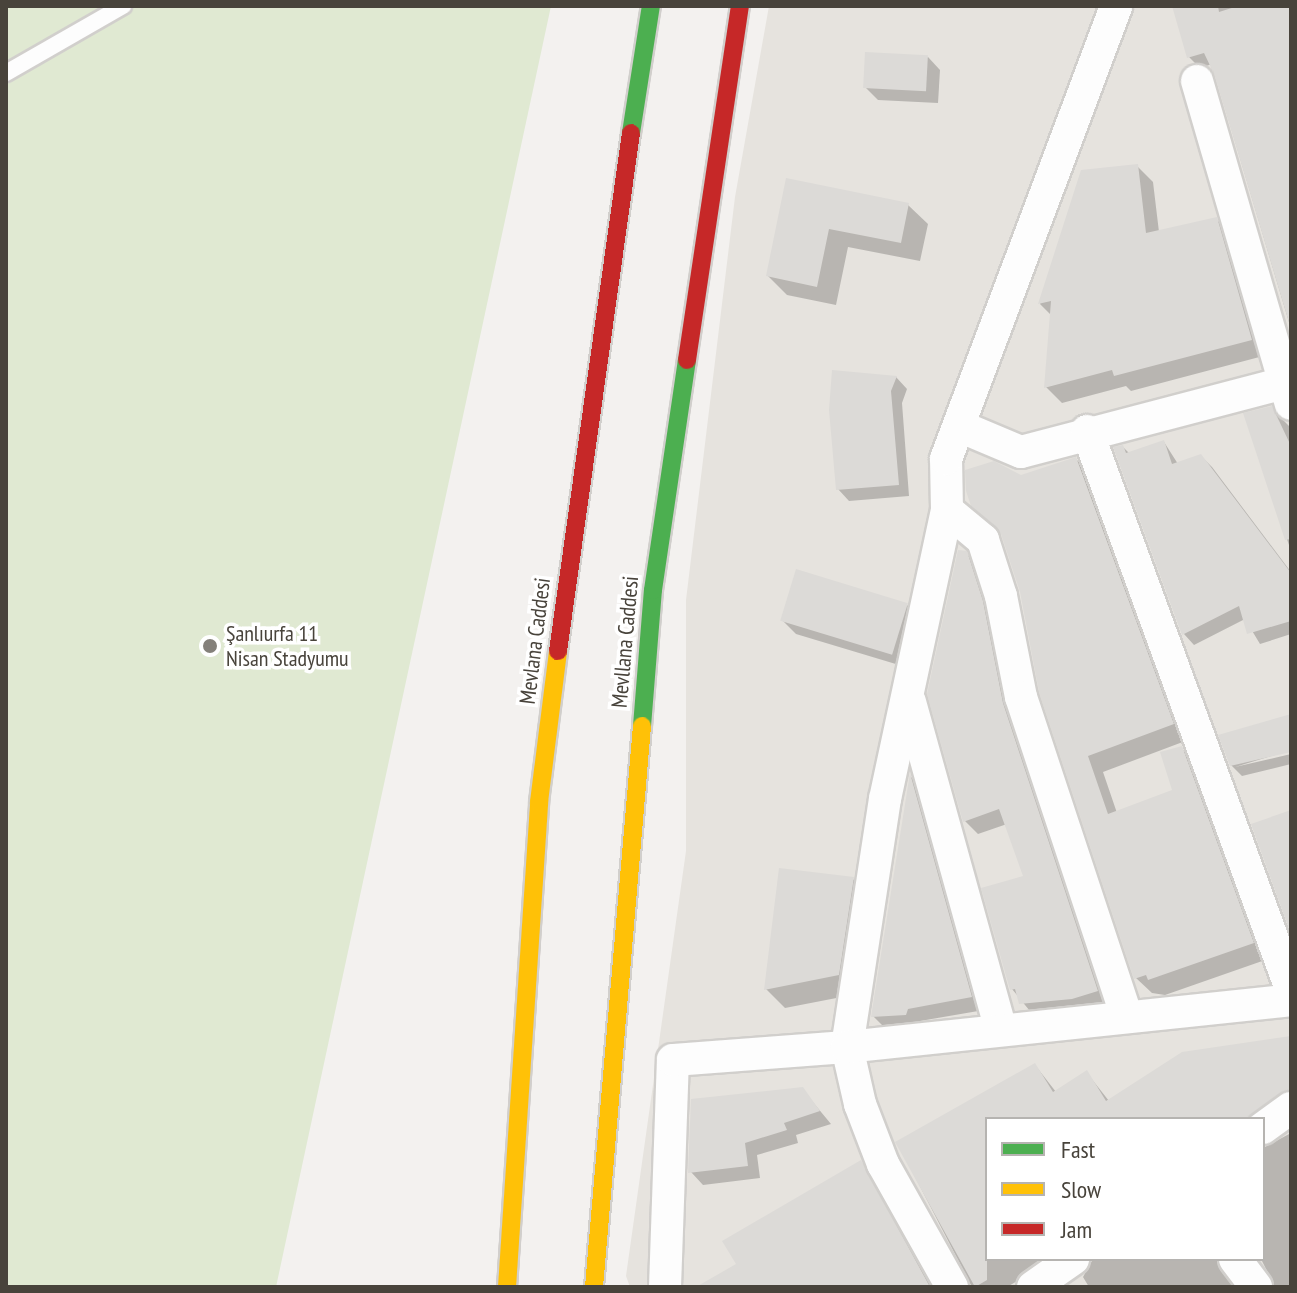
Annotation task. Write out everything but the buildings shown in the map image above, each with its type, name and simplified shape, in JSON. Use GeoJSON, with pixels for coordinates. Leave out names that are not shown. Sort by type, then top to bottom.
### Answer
{"type":"FeatureCollection","features":[{"type":"Feature","properties":{"kind":"main road","name":"Mevlana Caddesi"},"geometry":{"type":"LineString","coordinates":[[507,1287],[539,802],[587,418],[651,6]]}},
{"type":"Feature","properties":{"kind":"main road","name":"Mevllana Caddesi"},"geometry":{"type":"LineString","coordinates":[[594,1287],[653,590],[740,6]]}},
{"type":"Feature","properties":{"kind":"street"},"geometry":{"type":"LineString","coordinates":[[952,1287],[883,1164],[860,1104],[847,1047],[885,799],[947,510],[946,459],[1116,6]]}},
{"type":"Feature","properties":{"kind":"street"},"geometry":{"type":"LineString","coordinates":[[959,426],[1021,452],[1087,431],[1288,390],[1197,81]]}},
{"type":"Feature","properties":{"kind":"street"},"geometry":{"type":"LineString","coordinates":[[1087,431],[1291,989]]}},
{"type":"Feature","properties":{"kind":"street"},"geometry":{"type":"LineString","coordinates":[[947,510],[983,540],[1001,596],[1021,697],[1127,1017]]}},
{"type":"Feature","properties":{"kind":"street"},"geometry":{"type":"LineString","coordinates":[[908,696],[1001,1030]]}},
{"type":"Feature","properties":{"kind":"street"},"geometry":{"type":"LineString","coordinates":[[665,1287],[673,1060],[847,1047],[1291,1000]]}},
{"type":"Feature","properties":{"kind":"street"},"geometry":{"type":"LineString","coordinates":[[1265,1127],[1291,1108]]}},
{"type":"Feature","properties":{"kind":"street"},"geometry":{"type":"LineString","coordinates":[[1236,1261],[1256,1287]]}},
{"type":"Feature","properties":{"kind":"lane"},"geometry":{"type":"LineString","coordinates":[[6,73],[123,6]]}},
{"type":"Feature","properties":{"kind":"shaded area"},"geometry":{"type":"Polygon","coordinates":[[[769,6],[1291,6],[1291,1287],[630,1287],[626,1276],[686,851],[686,600],[735,197],[769,6]]]}},
{"type":"Feature","properties":{"kind":"green space","name":"Şanlıurfa 11 Nisan Stadyumu"},"geometry":{"type":"Polygon","coordinates":[[[6,6],[551,6],[276,1287],[6,1287],[6,6]]]}},
{"type":"Feature","properties":{"kind":"traffic: fast"},"geometry":{"type":"LineString","coordinates":[[631,133],[651,6]]}},
{"type":"Feature","properties":{"kind":"traffic: fast"},"geometry":{"type":"LineString","coordinates":[[642,726],[653,590],[687,360]]}},
{"type":"Feature","properties":{"kind":"traffic: slow"},"geometry":{"type":"LineString","coordinates":[[507,1287],[539,802],[558,651]]}},
{"type":"Feature","properties":{"kind":"traffic: slow"},"geometry":{"type":"LineString","coordinates":[[594,1287],[642,726]]}},
{"type":"Feature","properties":{"kind":"traffic: jam"},"geometry":{"type":"LineString","coordinates":[[687,360],[740,6]]}},
{"type":"Feature","properties":{"kind":"traffic: jam"},"geometry":{"type":"LineString","coordinates":[[558,651],[631,133]]}},
{"type":"Feature","properties":{"kind":"place","name":"Şanlıurfa 11 Nisan Stadyumu"},"geometry":{"type":"Point","coordinates":[210,646]}}]}
